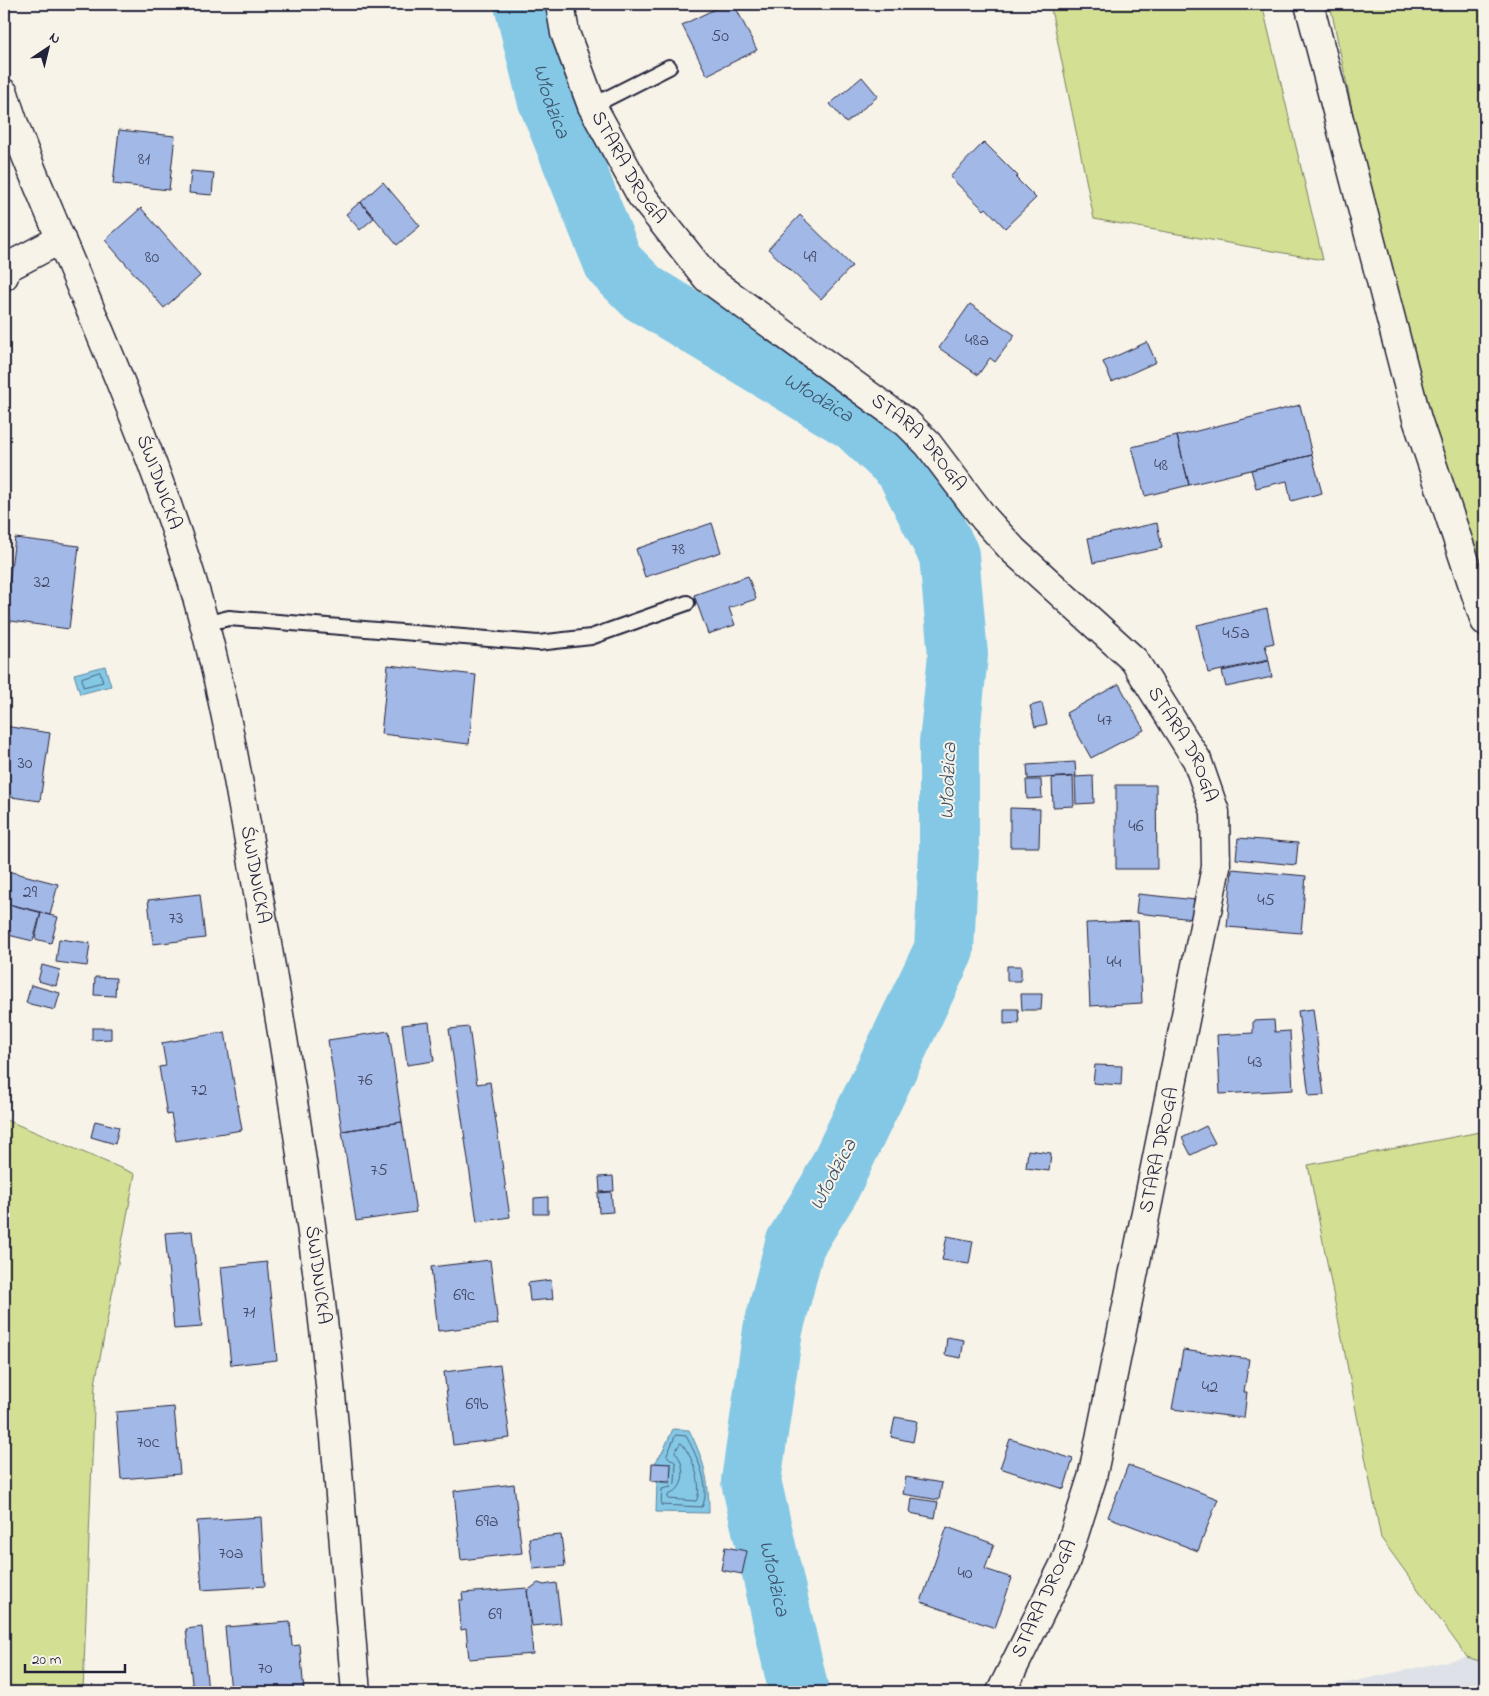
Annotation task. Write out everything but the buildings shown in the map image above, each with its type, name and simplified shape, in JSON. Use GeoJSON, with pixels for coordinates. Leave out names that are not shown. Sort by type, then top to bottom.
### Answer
{"type":"FeatureCollection","features":[{"type":"Feature","properties":{"kind":"street","name":"STARA DROGA"},"geometry":{"type":"LineString","coordinates":[[560,4],[565,33],[592,106],[641,195],[707,278],[907,423],[928,444],[984,518],[1012,550],[1134,660],[1198,760],[1215,812],[1216,867],[1092,1478],[1065,1563],[1001,1692]]}},
{"type":"Feature","properties":{"kind":"street"},"geometry":{"type":"LineString","coordinates":[[1309,4],[1417,419],[1485,621]]}},
{"type":"Feature","properties":{"kind":"street","name":"ŚWIDNICKA"},"geometry":{"type":"LineString","coordinates":[[4,93],[30,170],[61,239],[140,431],[187,564],[204,624],[232,745],[273,978],[310,1207],[332,1397],[356,1692]]}},
{"type":"Feature","properties":{"kind":"street"},"geometry":{"type":"LineString","coordinates":[[4,276],[6,268],[61,239]]}},
{"type":"Feature","properties":{"kind":"lane"},"geometry":{"type":"LineString","coordinates":[[592,106],[669,67]]}},
{"type":"Feature","properties":{"kind":"lane"},"geometry":{"type":"LineString","coordinates":[[204,624],[229,618],[538,643],[592,637],[687,603]]}},
{"type":"Feature","properties":{"kind":"shaded area"},"geometry":{"type":"Polygon","coordinates":[[[1467,1657],[1485,1663],[1485,1692],[1304,1692],[1467,1657]]]}},
{"type":"Feature","properties":{"kind":"green space"},"geometry":{"type":"Polygon","coordinates":[[[1050,4],[1262,4],[1323,260],[1094,219],[1050,4]]]}},
{"type":"Feature","properties":{"kind":"green space"},"geometry":{"type":"Polygon","coordinates":[[[1330,4],[1485,4],[1485,621],[1417,419],[1330,4]]]}},
{"type":"Feature","properties":{"kind":"green space"},"geometry":{"type":"Polygon","coordinates":[[[4,1119],[135,1174],[95,1384],[83,1692],[4,1689],[4,1119]]]}},
{"type":"Feature","properties":{"kind":"green space"},"geometry":{"type":"Polygon","coordinates":[[[1485,1131],[1485,1663],[1467,1657],[1381,1538],[1308,1165],[1485,1131]]]}},
{"type":"Feature","properties":{"kind":"water"},"geometry":{"type":"Polygon","coordinates":[[[105,666],[111,686],[80,694],[74,674],[105,666]]]}},
{"type":"Feature","properties":{"kind":"water"},"geometry":{"type":"Polygon","coordinates":[[[673,1429],[689,1430],[694,1441],[702,1460],[707,1480],[709,1513],[656,1512],[657,1482],[670,1483],[671,1464],[655,1463],[673,1429]]]}},
{"type":"Feature","properties":{"kind":"waterway","name":"Włodzica"},"geometry":{"type":"LineString","coordinates":[[524,4],[547,98],[614,264],[643,293],[855,421],[905,468],[949,555],[958,655],[949,743],[949,851],[944,950],[829,1189],[795,1244],[773,1330],[751,1481],[799,1692]]}}]}
